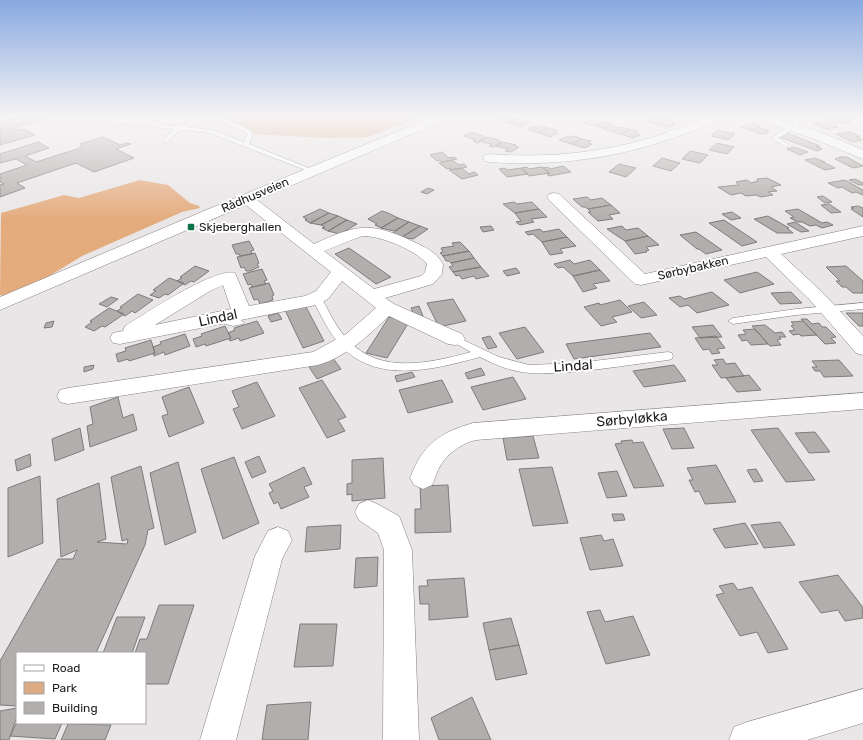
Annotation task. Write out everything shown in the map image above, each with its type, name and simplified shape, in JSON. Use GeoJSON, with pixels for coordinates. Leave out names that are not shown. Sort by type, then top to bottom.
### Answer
{"type":"FeatureCollection","features":[{"type":"Feature","properties":{"kind":"street","name":"Rådhusveien"},"geometry":{"type":"LineString","coordinates":[[0,304],[362,151]]}},
{"type":"Feature","properties":{"kind":"street"},"geometry":{"type":"LineString","coordinates":[[489,158],[510,161],[573,158],[614,151]]}},
{"type":"Feature","properties":{"kind":"street"},"geometry":{"type":"LineString","coordinates":[[854,151],[863,155]]}},
{"type":"Feature","properties":{"kind":"street","name":"Sørbybakken"},"geometry":{"type":"LineString","coordinates":[[554,197],[641,280],[863,231]]}},
{"type":"Feature","properties":{"kind":"street","name":"Lindal"},"geometry":{"type":"LineString","coordinates":[[247,199],[379,302],[455,339]]}},
{"type":"Feature","properties":{"kind":"street"},"geometry":{"type":"LineString","coordinates":[[68,396],[318,358],[353,339],[379,302],[427,280],[433,274],[436,264],[431,258],[420,250],[390,236],[368,231],[345,237],[313,250]]}},
{"type":"Feature","properties":{"kind":"street"},"geometry":{"type":"LineString","coordinates":[[769,251],[827,308],[863,348]]}},
{"type":"Feature","properties":{"kind":"street"},"geometry":{"type":"LineString","coordinates":[[317,298],[340,272]]}},
{"type":"Feature","properties":{"kind":"street","name":"Lindal"},"geometry":{"type":"LineString","coordinates":[[235,317],[229,277],[204,287],[120,338],[235,317],[317,298]]}},
{"type":"Feature","properties":{"kind":"street","name":"Sørbyløkka"},"geometry":{"type":"LineString","coordinates":[[423,478],[426,468],[434,454],[458,437],[474,432],[536,425],[584,423],[863,401]]}},
{"type":"Feature","properties":{"kind":"street"},"geometry":{"type":"LineString","coordinates":[[368,512],[389,525],[398,550],[402,740]]}},
{"type":"Feature","properties":{"kind":"street"},"geometry":{"type":"LineString","coordinates":[[218,740],[269,556],[278,540]]}},
{"type":"Feature","properties":{"kind":"street"},"geometry":{"type":"LineString","coordinates":[[747,740],[863,706]]}},
{"type":"Feature","properties":{"kind":"lane"},"geometry":{"type":"LineString","coordinates":[[260,151],[313,171]]}},
{"type":"Feature","properties":{"kind":"lane"},"geometry":{"type":"LineString","coordinates":[[317,298],[344,344],[360,356],[384,366],[395,368],[448,362],[481,353]]}},
{"type":"Feature","properties":{"kind":"lane"},"geometry":{"type":"LineString","coordinates":[[733,321],[827,308],[863,306]]}},
{"type":"Feature","properties":{"kind":"lane","name":"Lindal"},"geometry":{"type":"LineString","coordinates":[[455,339],[481,353],[514,366],[529,369],[577,367],[668,356]]}},
{"type":"Feature","properties":{"kind":"shaded area"},"geometry":{"type":"Polygon","coordinates":[[[140,180],[168,185],[190,203],[199,206],[200,208],[182,212],[82,256],[46,278],[3,296],[0,295],[1,213],[64,195],[79,198],[140,180]]]}},
{"type":"Feature","properties":{"kind":"building"},"geometry":{"type":"Polygon","coordinates":[[[11,151],[41,151],[25,156],[36,162],[72,151],[119,151],[134,158],[94,172],[76,163],[17,183],[25,188],[0,197],[0,185],[4,184],[0,182],[0,174],[27,165],[16,159],[0,163],[0,154],[11,151]]]}},
{"type":"Feature","properties":{"kind":"building"},"geometry":{"type":"Polygon","coordinates":[[[690,151],[708,155],[700,163],[682,159],[690,151]]]}},
{"type":"Feature","properties":{"kind":"building"},"geometry":{"type":"Polygon","coordinates":[[[711,151],[730,151],[727,154],[711,151]]]}},
{"type":"Feature","properties":{"kind":"building"},"geometry":{"type":"Polygon","coordinates":[[[790,151],[808,152],[800,155],[790,151]]]}},
{"type":"Feature","properties":{"kind":"building"},"geometry":{"type":"Polygon","coordinates":[[[442,152],[449,158],[454,157],[457,159],[442,162],[440,160],[437,161],[430,155],[442,152]]]}},
{"type":"Feature","properties":{"kind":"building"},"geometry":{"type":"Polygon","coordinates":[[[847,157],[863,166],[853,168],[835,159],[847,157]]]}},
{"type":"Feature","properties":{"kind":"building"},"geometry":{"type":"Polygon","coordinates":[[[662,158],[680,163],[671,171],[653,166],[662,158]]]}},
{"type":"Feature","properties":{"kind":"building"},"geometry":{"type":"Polygon","coordinates":[[[815,158],[835,168],[825,170],[805,160],[815,158]]]}},
{"type":"Feature","properties":{"kind":"building"},"geometry":{"type":"Polygon","coordinates":[[[452,160],[459,165],[464,164],[467,167],[452,170],[450,168],[447,169],[439,163],[452,160]]]}},
{"type":"Feature","properties":{"kind":"building"},"geometry":{"type":"Polygon","coordinates":[[[619,164],[636,168],[626,177],[609,172],[619,164]]]}},
{"type":"Feature","properties":{"kind":"building"},"geometry":{"type":"Polygon","coordinates":[[[563,166],[571,172],[549,176],[547,174],[550,173],[543,168],[548,167],[550,169],[563,166]]]}},
{"type":"Feature","properties":{"kind":"building"},"geometry":{"type":"Polygon","coordinates":[[[527,167],[529,169],[542,167],[550,173],[529,176],[521,168],[527,167]]]}},
{"type":"Feature","properties":{"kind":"building"},"geometry":{"type":"Polygon","coordinates":[[[462,168],[469,174],[474,172],[478,175],[462,179],[449,170],[462,168]]]}},
{"type":"Feature","properties":{"kind":"building"},"geometry":{"type":"Polygon","coordinates":[[[505,168],[507,170],[521,168],[528,174],[507,177],[499,169],[505,168]]]}},
{"type":"Feature","properties":{"kind":"building"},"geometry":{"type":"Polygon","coordinates":[[[767,178],[781,185],[771,187],[777,191],[768,192],[773,195],[761,197],[756,195],[746,196],[741,193],[731,195],[718,187],[739,185],[736,182],[747,180],[751,183],[758,181],[757,179],[767,178]]]}},
{"type":"Feature","properties":{"kind":"building"},"geometry":{"type":"Polygon","coordinates":[[[855,179],[863,183],[863,185],[859,185],[849,180],[855,179]]]}},
{"type":"Feature","properties":{"kind":"building"},"geometry":{"type":"Polygon","coordinates":[[[845,180],[863,190],[863,195],[856,192],[852,193],[842,187],[838,188],[828,183],[845,180]]]}},
{"type":"Feature","properties":{"kind":"building"},"geometry":{"type":"Polygon","coordinates":[[[428,188],[434,190],[427,194],[421,192],[428,188]]]}},
{"type":"Feature","properties":{"kind":"building"},"geometry":{"type":"Polygon","coordinates":[[[823,196],[832,202],[825,203],[817,197],[823,196]]]}},
{"type":"Feature","properties":{"kind":"building"},"geometry":{"type":"Polygon","coordinates":[[[587,197],[591,200],[602,198],[611,205],[588,209],[582,207],[573,199],[587,197]]]}},
{"type":"Feature","properties":{"kind":"building"},"geometry":{"type":"Polygon","coordinates":[[[514,202],[517,204],[532,202],[539,209],[515,213],[503,204],[514,202]]]}},
{"type":"Feature","properties":{"kind":"building"},"geometry":{"type":"Polygon","coordinates":[[[829,204],[841,212],[831,213],[821,205],[829,204]]]}},
{"type":"Feature","properties":{"kind":"building"},"geometry":{"type":"Polygon","coordinates":[[[611,205],[620,213],[609,215],[613,219],[598,221],[588,212],[591,212],[588,209],[611,205]]]}},
{"type":"Feature","properties":{"kind":"building"},"geometry":{"type":"Polygon","coordinates":[[[858,206],[863,208],[863,217],[851,209],[854,208],[851,207],[858,206]]]}},
{"type":"Feature","properties":{"kind":"building"},"geometry":{"type":"Polygon","coordinates":[[[320,209],[329,213],[310,223],[303,217],[320,209]]]}},
{"type":"Feature","properties":{"kind":"building"},"geometry":{"type":"Polygon","coordinates":[[[539,209],[547,217],[531,219],[534,222],[520,225],[516,222],[521,221],[515,213],[539,209]]]}},
{"type":"Feature","properties":{"kind":"building"},"geometry":{"type":"Polygon","coordinates":[[[798,209],[822,223],[827,222],[833,225],[822,228],[816,225],[810,226],[790,218],[794,217],[785,211],[798,209]]]}},
{"type":"Feature","properties":{"kind":"building"},"geometry":{"type":"Polygon","coordinates":[[[382,211],[398,218],[381,228],[368,219],[382,211]]]}},
{"type":"Feature","properties":{"kind":"building"},"geometry":{"type":"Polygon","coordinates":[[[732,212],[741,218],[731,220],[722,214],[732,212]]]}},
{"type":"Feature","properties":{"kind":"building"},"geometry":{"type":"Polygon","coordinates":[[[329,213],[338,216],[321,225],[310,223],[329,213]]]}},
{"type":"Feature","properties":{"kind":"building"},"geometry":{"type":"Polygon","coordinates":[[[338,216],[347,220],[328,231],[322,228],[325,227],[321,225],[338,216]]]}},
{"type":"Feature","properties":{"kind":"building"},"geometry":{"type":"Polygon","coordinates":[[[768,216],[789,228],[787,228],[793,233],[777,233],[754,219],[768,216]]]}},
{"type":"Feature","properties":{"kind":"building"},"geometry":{"type":"Polygon","coordinates":[[[398,218],[409,222],[394,231],[381,228],[398,218]]]}},
{"type":"Feature","properties":{"kind":"building"},"geometry":{"type":"Polygon","coordinates":[[[347,220],[357,224],[340,234],[328,231],[347,220]]]}},
{"type":"Feature","properties":{"kind":"building"},"geometry":{"type":"Polygon","coordinates":[[[724,220],[757,242],[742,246],[709,223],[724,220]]]}},
{"type":"Feature","properties":{"kind":"building"},"geometry":{"type":"Polygon","coordinates":[[[409,222],[420,226],[402,237],[393,233],[409,222]]]}},
{"type":"Feature","properties":{"kind":"building"},"geometry":{"type":"Polygon","coordinates":[[[795,222],[809,231],[801,232],[787,224],[795,222]]]}},
{"type":"Feature","properties":{"kind":"building"},"geometry":{"type":"Polygon","coordinates":[[[420,226],[428,229],[413,239],[402,237],[420,226]]]}},
{"type":"Feature","properties":{"kind":"building"},"geometry":{"type":"Polygon","coordinates":[[[491,226],[494,230],[483,232],[480,227],[491,226]]]}},
{"type":"Feature","properties":{"kind":"building"},"geometry":{"type":"Polygon","coordinates":[[[622,226],[626,230],[638,228],[648,236],[625,241],[607,229],[622,226]]]}},
{"type":"Feature","properties":{"kind":"building"},"geometry":{"type":"Polygon","coordinates":[[[540,229],[543,232],[559,229],[567,237],[542,242],[533,234],[528,235],[525,232],[540,229]]]}},
{"type":"Feature","properties":{"kind":"building"},"geometry":{"type":"Polygon","coordinates":[[[696,232],[722,250],[706,254],[697,249],[680,235],[696,232]]]}},
{"type":"Feature","properties":{"kind":"building"},"geometry":{"type":"Polygon","coordinates":[[[648,236],[659,245],[646,247],[649,250],[646,251],[647,252],[635,254],[625,241],[648,236]]]}},
{"type":"Feature","properties":{"kind":"building"},"geometry":{"type":"Polygon","coordinates":[[[567,237],[576,246],[560,249],[563,253],[550,255],[542,242],[567,237]]]}},
{"type":"Feature","properties":{"kind":"building"},"geometry":{"type":"Polygon","coordinates":[[[249,241],[254,250],[251,251],[252,254],[240,256],[239,254],[236,254],[232,245],[249,241]]]}},
{"type":"Feature","properties":{"kind":"building"},"geometry":{"type":"Polygon","coordinates":[[[460,242],[469,251],[443,256],[440,253],[443,252],[441,248],[454,246],[452,243],[460,242]]]}},
{"type":"Feature","properties":{"kind":"building"},"geometry":{"type":"Polygon","coordinates":[[[349,248],[391,277],[376,284],[335,254],[349,248]]]}},
{"type":"Feature","properties":{"kind":"building"},"geometry":{"type":"Polygon","coordinates":[[[469,251],[474,258],[451,263],[446,261],[443,256],[469,251]]]}},
{"type":"Feature","properties":{"kind":"building"},"geometry":{"type":"Polygon","coordinates":[[[255,253],[259,267],[250,271],[246,271],[244,267],[241,268],[237,257],[255,253]]]}},
{"type":"Feature","properties":{"kind":"building"},"geometry":{"type":"Polygon","coordinates":[[[474,258],[481,267],[453,272],[449,267],[453,266],[451,263],[474,258]]]}},
{"type":"Feature","properties":{"kind":"building"},"geometry":{"type":"Polygon","coordinates":[[[570,260],[574,264],[590,260],[600,270],[573,276],[563,267],[558,268],[554,264],[570,260]]]}},
{"type":"Feature","properties":{"kind":"building"},"geometry":{"type":"Polygon","coordinates":[[[195,266],[209,271],[194,282],[191,281],[185,285],[177,281],[182,278],[180,277],[195,266]]]}},
{"type":"Feature","properties":{"kind":"building"},"geometry":{"type":"Polygon","coordinates":[[[846,266],[863,281],[863,293],[853,293],[846,287],[842,287],[836,281],[840,281],[826,267],[846,266]]]}},
{"type":"Feature","properties":{"kind":"building"},"geometry":{"type":"Polygon","coordinates":[[[481,267],[489,276],[476,279],[474,276],[462,279],[459,275],[456,276],[453,272],[481,267]]]}},
{"type":"Feature","properties":{"kind":"building"},"geometry":{"type":"Polygon","coordinates":[[[516,268],[520,273],[507,276],[503,271],[516,268]]]}},
{"type":"Feature","properties":{"kind":"building"},"geometry":{"type":"Polygon","coordinates":[[[262,269],[267,280],[264,281],[266,284],[252,287],[251,284],[248,285],[243,274],[262,269]]]}},
{"type":"Feature","properties":{"kind":"building"},"geometry":{"type":"Polygon","coordinates":[[[600,270],[610,281],[593,284],[597,288],[583,292],[573,276],[600,270]]]}},
{"type":"Feature","properties":{"kind":"building"},"geometry":{"type":"Polygon","coordinates":[[[757,272],[774,284],[740,293],[724,280],[757,272]]]}},
{"type":"Feature","properties":{"kind":"building"},"geometry":{"type":"Polygon","coordinates":[[[169,278],[184,283],[168,295],[165,294],[159,298],[150,295],[156,291],[153,290],[169,278]]]}},
{"type":"Feature","properties":{"kind":"building"},"geometry":{"type":"Polygon","coordinates":[[[269,283],[274,295],[272,296],[273,300],[260,304],[258,299],[254,300],[249,288],[269,283]]]}},
{"type":"Feature","properties":{"kind":"building"},"geometry":{"type":"Polygon","coordinates":[[[712,292],[729,305],[697,313],[688,305],[680,307],[669,298],[680,296],[684,299],[712,292]]]}},
{"type":"Feature","properties":{"kind":"building"},"geometry":{"type":"Polygon","coordinates":[[[791,292],[802,303],[780,304],[771,293],[791,292]]]}},
{"type":"Feature","properties":{"kind":"building"},"geometry":{"type":"Polygon","coordinates":[[[138,294],[153,300],[135,313],[132,311],[125,316],[117,311],[122,308],[120,307],[138,294]]]}},
{"type":"Feature","properties":{"kind":"building"},"geometry":{"type":"Polygon","coordinates":[[[111,297],[118,299],[107,307],[99,304],[111,297]]]}},
{"type":"Feature","properties":{"kind":"building"},"geometry":{"type":"Polygon","coordinates":[[[453,299],[466,321],[439,327],[427,303],[453,299]]]}},
{"type":"Feature","properties":{"kind":"building"},"geometry":{"type":"Polygon","coordinates":[[[620,300],[632,312],[612,317],[617,322],[601,326],[584,307],[599,303],[600,305],[620,300]]]}},
{"type":"Feature","properties":{"kind":"building"},"geometry":{"type":"Polygon","coordinates":[[[644,302],[657,315],[641,318],[628,306],[644,302]]]}},
{"type":"Feature","properties":{"kind":"building"},"geometry":{"type":"Polygon","coordinates":[[[305,305],[324,341],[303,348],[285,310],[305,305]]]}},
{"type":"Feature","properties":{"kind":"building"},"geometry":{"type":"Polygon","coordinates":[[[419,306],[423,316],[415,317],[411,308],[419,306]]]}},
{"type":"Feature","properties":{"kind":"building"},"geometry":{"type":"Polygon","coordinates":[[[109,308],[124,314],[105,327],[102,326],[94,331],[85,327],[92,322],[90,321],[109,308]]]}},
{"type":"Feature","properties":{"kind":"building"},"geometry":{"type":"Polygon","coordinates":[[[278,313],[282,319],[271,322],[268,316],[278,313]]]}},
{"type":"Feature","properties":{"kind":"building"},"geometry":{"type":"Polygon","coordinates":[[[846,313],[863,313],[863,326],[859,326],[846,313]]]}},
{"type":"Feature","properties":{"kind":"building"},"geometry":{"type":"Polygon","coordinates":[[[389,317],[409,322],[387,358],[366,353],[389,317]]]}},
{"type":"Feature","properties":{"kind":"building"},"geometry":{"type":"Polygon","coordinates":[[[801,319],[807,319],[812,324],[819,323],[822,327],[826,327],[836,337],[831,338],[836,343],[825,344],[801,319]]]}},
{"type":"Feature","properties":{"kind":"building"},"geometry":{"type":"Polygon","coordinates":[[[54,321],[52,327],[44,328],[46,323],[54,321]]]}},
{"type":"Feature","properties":{"kind":"building"},"geometry":{"type":"Polygon","coordinates":[[[257,321],[264,333],[240,341],[239,338],[230,341],[229,339],[231,338],[228,333],[235,330],[234,328],[257,321]]]}},
{"type":"Feature","properties":{"kind":"building"},"geometry":{"type":"Polygon","coordinates":[[[803,321],[817,335],[793,335],[789,331],[795,330],[791,326],[794,325],[791,322],[803,321]]]}},
{"type":"Feature","properties":{"kind":"building"},"geometry":{"type":"Polygon","coordinates":[[[713,325],[722,337],[700,338],[692,327],[713,325]]]}},
{"type":"Feature","properties":{"kind":"building"},"geometry":{"type":"Polygon","coordinates":[[[765,325],[775,333],[782,332],[786,337],[779,337],[781,339],[777,340],[781,345],[770,346],[752,326],[765,325]]]}},
{"type":"Feature","properties":{"kind":"building"},"geometry":{"type":"Polygon","coordinates":[[[225,326],[231,338],[206,346],[205,344],[196,347],[193,339],[202,336],[201,334],[225,326]]]}},
{"type":"Feature","properties":{"kind":"building"},"geometry":{"type":"Polygon","coordinates":[[[525,327],[544,352],[517,359],[499,333],[525,327]]]}},
{"type":"Feature","properties":{"kind":"building"},"geometry":{"type":"Polygon","coordinates":[[[755,329],[768,344],[751,345],[747,340],[742,341],[738,335],[746,334],[743,330],[755,329]]]}},
{"type":"Feature","properties":{"kind":"building"},"geometry":{"type":"Polygon","coordinates":[[[650,333],[661,347],[574,359],[566,344],[650,333]]]}},
{"type":"Feature","properties":{"kind":"building"},"geometry":{"type":"Polygon","coordinates":[[[185,334],[190,346],[165,355],[164,352],[154,356],[153,353],[155,353],[153,347],[161,344],[160,342],[185,334]]]}},
{"type":"Feature","properties":{"kind":"building"},"geometry":{"type":"Polygon","coordinates":[[[490,336],[497,347],[488,349],[482,338],[490,336]]]}},
{"type":"Feature","properties":{"kind":"building"},"geometry":{"type":"Polygon","coordinates":[[[716,336],[725,348],[717,349],[720,353],[712,354],[709,349],[703,350],[695,338],[716,336]]]}},
{"type":"Feature","properties":{"kind":"building"},"geometry":{"type":"Polygon","coordinates":[[[151,340],[155,353],[129,361],[128,359],[118,362],[116,354],[126,351],[125,348],[151,340]]]}},
{"type":"Feature","properties":{"kind":"building"},"geometry":{"type":"Polygon","coordinates":[[[332,357],[341,369],[317,379],[309,367],[332,357]]]}},
{"type":"Feature","properties":{"kind":"building"},"geometry":{"type":"Polygon","coordinates":[[[723,359],[726,364],[735,363],[744,376],[721,378],[712,365],[718,365],[714,360],[723,359]]]}},
{"type":"Feature","properties":{"kind":"building"},"geometry":{"type":"Polygon","coordinates":[[[839,360],[853,376],[824,377],[820,371],[815,371],[812,367],[817,367],[812,361],[839,360]]]}},
{"type":"Feature","properties":{"kind":"building"},"geometry":{"type":"Polygon","coordinates":[[[94,365],[93,369],[84,372],[84,367],[94,365]]]}},
{"type":"Feature","properties":{"kind":"building"},"geometry":{"type":"Polygon","coordinates":[[[674,365],[686,381],[644,387],[633,371],[674,365]]]}},
{"type":"Feature","properties":{"kind":"building"},"geometry":{"type":"Polygon","coordinates":[[[481,368],[485,375],[468,379],[465,373],[481,368]]]}},
{"type":"Feature","properties":{"kind":"building"},"geometry":{"type":"Polygon","coordinates":[[[412,372],[415,377],[397,382],[395,376],[412,372]]]}},
{"type":"Feature","properties":{"kind":"building"},"geometry":{"type":"Polygon","coordinates":[[[749,375],[761,390],[737,392],[726,378],[749,375]]]}},
{"type":"Feature","properties":{"kind":"building"},"geometry":{"type":"Polygon","coordinates":[[[513,377],[526,399],[483,410],[471,387],[513,377]]]}},
{"type":"Feature","properties":{"kind":"building"},"geometry":{"type":"Polygon","coordinates":[[[322,380],[346,417],[338,420],[345,431],[327,438],[299,388],[322,380]]]}},
{"type":"Feature","properties":{"kind":"building"},"geometry":{"type":"Polygon","coordinates":[[[442,380],[453,402],[408,413],[399,390],[442,380]]]}},
{"type":"Feature","properties":{"kind":"building"},"geometry":{"type":"Polygon","coordinates":[[[257,382],[275,416],[242,429],[233,409],[239,407],[232,391],[257,382]]]}},
{"type":"Feature","properties":{"kind":"building"},"geometry":{"type":"Polygon","coordinates":[[[189,387],[204,423],[169,437],[162,416],[168,414],[162,397],[189,387]]]}},
{"type":"Feature","properties":{"kind":"building"},"geometry":{"type":"Polygon","coordinates":[[[118,397],[123,418],[133,414],[137,430],[90,447],[87,426],[93,424],[90,407],[118,397]]]}},
{"type":"Feature","properties":{"kind":"building"},"geometry":{"type":"Polygon","coordinates":[[[80,428],[84,450],[55,461],[52,439],[80,428]]]}},
{"type":"Feature","properties":{"kind":"building"},"geometry":{"type":"Polygon","coordinates":[[[684,428],[694,448],[672,449],[663,429],[684,428]]]}},
{"type":"Feature","properties":{"kind":"building"},"geometry":{"type":"Polygon","coordinates":[[[778,428],[815,480],[786,482],[751,430],[778,428]]]}},
{"type":"Feature","properties":{"kind":"building"},"geometry":{"type":"Polygon","coordinates":[[[815,432],[830,452],[809,453],[795,433],[815,432]]]}},
{"type":"Feature","properties":{"kind":"building"},"geometry":{"type":"Polygon","coordinates":[[[533,436],[539,458],[507,460],[503,438],[533,436]]]}},
{"type":"Feature","properties":{"kind":"building"},"geometry":{"type":"Polygon","coordinates":[[[632,440],[633,443],[643,442],[664,486],[634,488],[615,444],[622,443],[621,441],[632,440]]]}},
{"type":"Feature","properties":{"kind":"building"},"geometry":{"type":"Polygon","coordinates":[[[30,454],[31,466],[17,471],[15,460],[30,454]]]}},
{"type":"Feature","properties":{"kind":"building"},"geometry":{"type":"Polygon","coordinates":[[[259,456],[266,472],[252,478],[245,462],[259,456]]]}},
{"type":"Feature","properties":{"kind":"building"},"geometry":{"type":"Polygon","coordinates":[[[234,457],[259,523],[223,539],[201,469],[234,457]]]}},
{"type":"Feature","properties":{"kind":"building"},"geometry":{"type":"Polygon","coordinates":[[[383,458],[385,498],[352,501],[352,494],[347,495],[347,484],[352,483],[352,460],[383,458]]]}},
{"type":"Feature","properties":{"kind":"building"},"geometry":{"type":"Polygon","coordinates":[[[178,462],[196,532],[165,545],[150,473],[178,462]]]}},
{"type":"Feature","properties":{"kind":"building"},"geometry":{"type":"Polygon","coordinates":[[[716,465],[736,502],[705,504],[699,491],[695,492],[689,480],[693,480],[687,468],[716,465]]]}},
{"type":"Feature","properties":{"kind":"building"},"geometry":{"type":"Polygon","coordinates":[[[141,466],[154,528],[148,530],[145,545],[96,652],[16,652],[16,706],[0,705],[0,661],[58,559],[73,559],[77,550],[61,557],[57,499],[99,483],[106,539],[97,542],[127,544],[128,539],[122,541],[111,477],[141,466]]]}},
{"type":"Feature","properties":{"kind":"building"},"geometry":{"type":"Polygon","coordinates":[[[304,467],[312,484],[304,487],[309,497],[281,509],[278,502],[274,504],[269,493],[273,491],[269,484],[304,467]]]}},
{"type":"Feature","properties":{"kind":"building"},"geometry":{"type":"Polygon","coordinates":[[[552,467],[568,523],[533,526],[519,469],[552,467]]]}},
{"type":"Feature","properties":{"kind":"building"},"geometry":{"type":"Polygon","coordinates":[[[756,469],[763,481],[754,482],[747,470],[756,469]]]}},
{"type":"Feature","properties":{"kind":"building"},"geometry":{"type":"Polygon","coordinates":[[[617,471],[627,496],[607,498],[598,473],[617,471]]]}},
{"type":"Feature","properties":{"kind":"building"},"geometry":{"type":"Polygon","coordinates":[[[40,476],[43,543],[8,557],[8,488],[40,476]]]}},
{"type":"Feature","properties":{"kind":"building"},"geometry":{"type":"Polygon","coordinates":[[[448,485],[451,532],[415,533],[415,509],[421,509],[420,486],[448,485]]]}},
{"type":"Feature","properties":{"kind":"building"},"geometry":{"type":"Polygon","coordinates":[[[612,514],[623,514],[625,520],[614,521],[612,514]]]}},
{"type":"Feature","properties":{"kind":"building"},"geometry":{"type":"Polygon","coordinates":[[[780,522],[795,545],[764,548],[751,525],[780,522]]]}},
{"type":"Feature","properties":{"kind":"building"},"geometry":{"type":"Polygon","coordinates":[[[745,523],[758,544],[725,548],[713,529],[745,523]]]}},
{"type":"Feature","properties":{"kind":"building"},"geometry":{"type":"Polygon","coordinates":[[[341,525],[340,549],[305,552],[307,527],[341,525]]]}},
{"type":"Feature","properties":{"kind":"building"},"geometry":{"type":"Polygon","coordinates":[[[601,535],[604,541],[613,539],[623,566],[590,570],[580,538],[601,535]]]}},
{"type":"Feature","properties":{"kind":"building"},"geometry":{"type":"Polygon","coordinates":[[[378,557],[377,586],[354,588],[356,558],[378,557]]]}},
{"type":"Feature","properties":{"kind":"building"},"geometry":{"type":"Polygon","coordinates":[[[838,575],[862,606],[863,618],[845,621],[838,610],[821,613],[799,582],[838,575]]]}},
{"type":"Feature","properties":{"kind":"building"},"geometry":{"type":"Polygon","coordinates":[[[464,578],[468,617],[429,620],[429,604],[420,604],[419,586],[428,586],[427,580],[464,578]]]}},
{"type":"Feature","properties":{"kind":"building"},"geometry":{"type":"Polygon","coordinates":[[[733,583],[738,590],[752,587],[788,649],[768,653],[757,632],[740,636],[716,595],[724,593],[719,586],[733,583]]]}},
{"type":"Feature","properties":{"kind":"building"},"geometry":{"type":"Polygon","coordinates":[[[159,605],[194,605],[168,684],[146,684],[146,652],[135,652],[140,639],[147,639],[159,605]]]}},
{"type":"Feature","properties":{"kind":"building"},"geometry":{"type":"Polygon","coordinates":[[[600,610],[605,622],[633,616],[650,655],[606,664],[587,612],[600,610]]]}},
{"type":"Feature","properties":{"kind":"building"},"geometry":{"type":"Polygon","coordinates":[[[117,617],[145,617],[132,652],[103,652],[117,617]]]}},
{"type":"Feature","properties":{"kind":"building"},"geometry":{"type":"Polygon","coordinates":[[[511,618],[519,645],[489,650],[483,623],[511,618]]]}},
{"type":"Feature","properties":{"kind":"building"},"geometry":{"type":"Polygon","coordinates":[[[300,624],[337,624],[333,666],[294,667],[300,624]]]}},
{"type":"Feature","properties":{"kind":"building"},"geometry":{"type":"Polygon","coordinates":[[[519,645],[527,674],[496,680],[489,650],[519,645]]]}},
{"type":"Feature","properties":{"kind":"building"},"geometry":{"type":"Polygon","coordinates":[[[472,697],[491,740],[439,740],[431,718],[472,697]]]}},
{"type":"Feature","properties":{"kind":"building"},"geometry":{"type":"Polygon","coordinates":[[[311,702],[308,740],[262,740],[267,705],[311,702]]]}},
{"type":"Feature","properties":{"kind":"building"},"geometry":{"type":"Polygon","coordinates":[[[16,708],[16,719],[9,740],[0,740],[0,711],[16,708]]]}},
{"type":"Feature","properties":{"kind":"building"},"geometry":{"type":"Polygon","coordinates":[[[16,724],[62,724],[55,739],[10,736],[16,724]]]}},
{"type":"Feature","properties":{"kind":"building"},"geometry":{"type":"Polygon","coordinates":[[[68,724],[111,725],[105,740],[61,740],[68,724]]]}},
{"type":"Feature","properties":{"kind":"place","name":"Skjeberghallen"},"geometry":{"type":"Point","coordinates":[191,227]}}]}
